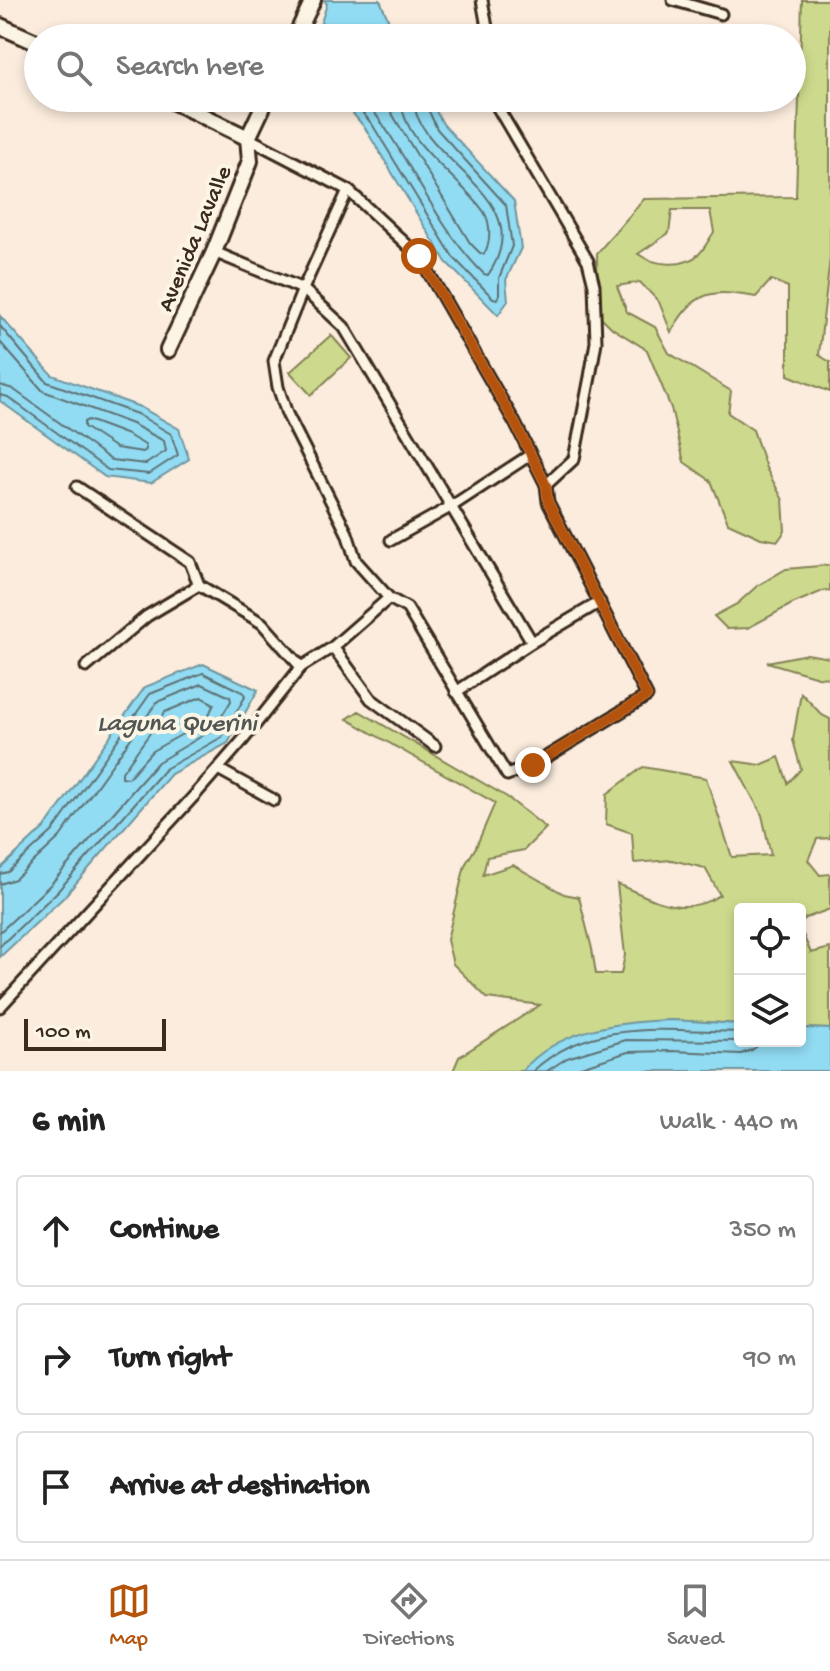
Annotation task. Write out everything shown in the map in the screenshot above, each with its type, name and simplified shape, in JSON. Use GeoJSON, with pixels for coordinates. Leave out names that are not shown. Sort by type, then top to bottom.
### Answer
{"type":"FeatureCollection","features":[{"type":"Feature","properties":{"kind":"street"},"geometry":{"type":"LineString","coordinates":[[302,24],[313,0]]}},
{"type":"Feature","properties":{"kind":"street"},"geometry":{"type":"LineString","coordinates":[[482,0],[486,24]]}},
{"type":"Feature","properties":{"kind":"street"},"geometry":{"type":"LineString","coordinates":[[673,0],[721,14]]}},
{"type":"Feature","properties":{"kind":"street"},"geometry":{"type":"LineString","coordinates":[[0,26],[24,37]]}},
{"type":"Feature","properties":{"kind":"street"},"geometry":{"type":"LineString","coordinates":[[195,112],[348,190],[419,256],[546,485],[548,502],[647,696],[533,765],[507,775],[407,608],[389,598],[356,561],[347,533],[287,414],[278,387],[274,361],[348,190]]}},
{"type":"Feature","properties":{"kind":"street","name":"Avenida Lavalle"},"geometry":{"type":"LineString","coordinates":[[168,350],[214,252],[250,161],[248,138],[260,112]]}},
{"type":"Feature","properties":{"kind":"street"},"geometry":{"type":"LineString","coordinates":[[500,112],[588,261],[594,285],[596,342],[574,459],[546,485]]}},
{"type":"Feature","properties":{"kind":"street"},"geometry":{"type":"LineString","coordinates":[[214,252],[303,289],[344,327],[532,642]]}},
{"type":"Feature","properties":{"kind":"street"},"geometry":{"type":"LineString","coordinates":[[391,540],[452,506],[530,455]]}},
{"type":"Feature","properties":{"kind":"street"},"geometry":{"type":"LineString","coordinates":[[77,487],[190,562],[199,585],[262,623],[301,667]]}},
{"type":"Feature","properties":{"kind":"street"},"geometry":{"type":"LineString","coordinates":[[86,667],[147,616],[199,585]]}},
{"type":"Feature","properties":{"kind":"street"},"geometry":{"type":"LineString","coordinates":[[0,1007],[218,769],[301,667],[333,647],[389,598]]}},
{"type":"Feature","properties":{"kind":"street"},"geometry":{"type":"LineString","coordinates":[[456,692],[600,602]]}},
{"type":"Feature","properties":{"kind":"street"},"geometry":{"type":"LineString","coordinates":[[333,647],[371,699],[435,746]]}},
{"type":"Feature","properties":{"kind":"street"},"geometry":{"type":"LineString","coordinates":[[218,769],[274,800]]}},
{"type":"Feature","properties":{"kind":"green space"},"geometry":{"type":"Polygon","coordinates":[[[802,0],[830,0],[830,258],[819,355],[830,362],[830,392],[788,375],[788,287],[771,280],[756,297],[727,293],[706,296],[688,308],[671,332],[659,302],[640,282],[617,286],[627,312],[655,327],[669,353],[731,391],[728,413],[753,430],[766,468],[783,500],[785,531],[778,541],[761,538],[728,523],[711,481],[684,462],[671,408],[647,350],[612,328],[598,314],[597,253],[644,199],[796,197],[799,112],[806,112],[806,24],[801,24],[802,0]],[[672,210],[669,233],[638,254],[668,264],[685,262],[701,252],[714,232],[710,210],[672,210]]]}},
{"type":"Feature","properties":{"kind":"green space"},"geometry":{"type":"Polygon","coordinates":[[[331,335],[351,358],[311,395],[290,372],[331,335]]]}},
{"type":"Feature","properties":{"kind":"green space"},"geometry":{"type":"Polygon","coordinates":[[[830,565],[830,591],[825,590],[792,604],[748,628],[727,629],[714,616],[737,604],[757,586],[786,569],[830,565]]]}},
{"type":"Feature","properties":{"kind":"green space"},"geometry":{"type":"Polygon","coordinates":[[[807,654],[830,658],[830,678],[767,662],[807,654]]]}},
{"type":"Feature","properties":{"kind":"green space"},"geometry":{"type":"Polygon","coordinates":[[[801,693],[830,719],[830,838],[817,839],[808,860],[820,875],[830,874],[830,909],[806,918],[806,903],[734,903],[734,1024],[671,1020],[522,1071],[453,1071],[459,1057],[540,1005],[487,998],[453,964],[447,940],[465,865],[495,803],[347,719],[359,711],[507,797],[546,828],[524,850],[487,857],[483,875],[513,865],[564,894],[579,897],[596,974],[621,974],[625,955],[617,884],[680,906],[693,906],[720,895],[705,868],[672,860],[634,863],[632,833],[606,824],[607,794],[643,767],[706,778],[732,857],[771,855],[762,815],[733,761],[761,765],[779,757],[788,783],[801,769],[793,740],[801,693]]]}},
{"type":"Feature","properties":{"kind":"green space"},"geometry":{"type":"Polygon","coordinates":[[[806,942],[811,953],[830,948],[830,1029],[806,1028],[806,942]]]}},
{"type":"Feature","properties":{"kind":"water"},"geometry":{"type":"Polygon","coordinates":[[[324,0],[380,0],[390,24],[321,24],[327,4],[324,0]]]}},
{"type":"Feature","properties":{"kind":"water"},"geometry":{"type":"Polygon","coordinates":[[[352,112],[437,112],[443,124],[514,201],[521,248],[506,280],[508,301],[498,315],[446,262],[365,128],[352,112]]]}},
{"type":"Feature","properties":{"kind":"water"},"geometry":{"type":"Polygon","coordinates":[[[0,316],[52,375],[140,407],[179,429],[189,459],[151,483],[105,477],[0,401],[0,316]]]}},
{"type":"Feature","properties":{"kind":"water","name":"Laguna Querini"},"geometry":{"type":"Polygon","coordinates":[[[203,664],[258,690],[228,743],[171,774],[63,898],[0,957],[0,869],[46,826],[145,687],[203,664]]]}},
{"type":"Feature","properties":{"kind":"water"},"geometry":{"type":"Polygon","coordinates":[[[671,1020],[734,1024],[734,1047],[806,1047],[806,1028],[830,1029],[830,1071],[522,1071],[553,1045],[571,1036],[631,1023],[671,1020]]]}},
{"type":"Feature","properties":{"kind":"route"},"geometry":{"type":"LineString","coordinates":[[419,256],[515,423],[546,485],[548,502],[647,696],[533,765]]}}]}
